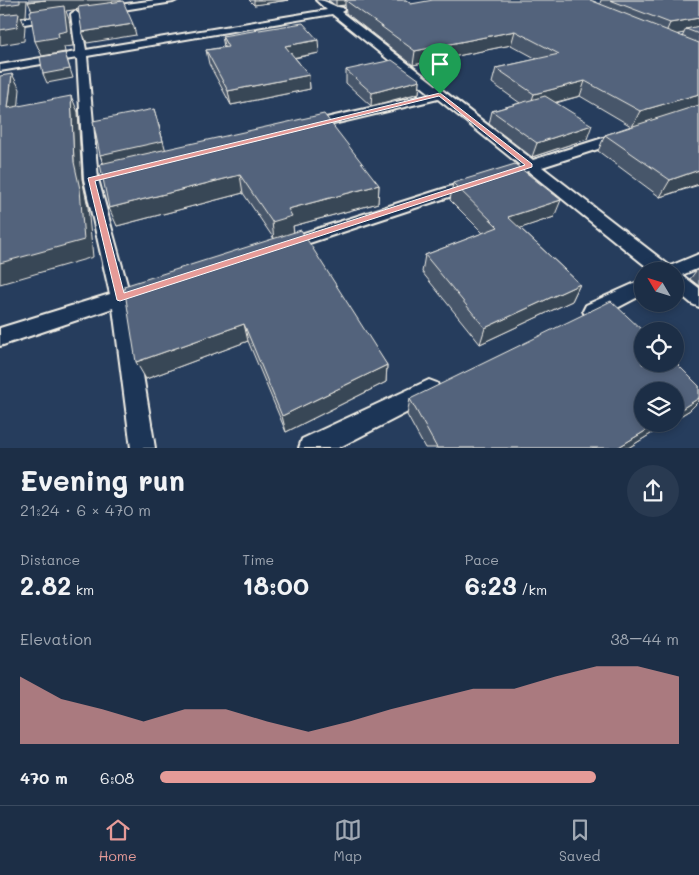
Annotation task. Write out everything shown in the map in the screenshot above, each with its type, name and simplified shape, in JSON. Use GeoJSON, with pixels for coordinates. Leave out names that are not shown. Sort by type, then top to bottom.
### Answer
{"type":"FeatureCollection","features":[{"type":"Feature","properties":{"kind":"street"},"geometry":{"type":"LineString","coordinates":[[0,25],[83,13],[125,3],[173,0]]}},
{"type":"Feature","properties":{"kind":"street"},"geometry":{"type":"LineString","coordinates":[[320,0],[653,262]]}},
{"type":"Feature","properties":{"kind":"street"},"geometry":{"type":"LineString","coordinates":[[0,68],[352,8]]}},
{"type":"Feature","properties":{"kind":"street"},"geometry":{"type":"LineString","coordinates":[[83,13],[82,55],[96,178],[120,298],[143,448]]}},
{"type":"Feature","properties":{"kind":"street"},"geometry":{"type":"LineString","coordinates":[[294,130],[440,94]]}},
{"type":"Feature","properties":{"kind":"street"},"geometry":{"type":"LineString","coordinates":[[269,250],[633,133]]}},
{"type":"Feature","properties":{"kind":"street"},"geometry":{"type":"LineString","coordinates":[[684,267],[699,260]]}},
{"type":"Feature","properties":{"kind":"street"},"geometry":{"type":"LineString","coordinates":[[0,337],[158,286]]}},
{"type":"Feature","properties":{"kind":"street"},"geometry":{"type":"LineString","coordinates":[[684,287],[699,299]]}},
{"type":"Feature","properties":{"kind":"street"},"geometry":{"type":"LineString","coordinates":[[571,322],[634,291]]}},
{"type":"Feature","properties":{"kind":"street"},"geometry":{"type":"LineString","coordinates":[[311,448],[446,382]]}},
{"type":"Feature","properties":{"kind":"building"},"geometry":{"type":"Polygon","coordinates":[[[0,0],[20,0],[20,3],[0,6],[0,0]]]}},
{"type":"Feature","properties":{"kind":"building"},"geometry":{"type":"Polygon","coordinates":[[[28,0],[46,0],[28,2],[28,0]]]}},
{"type":"Feature","properties":{"kind":"building"},"geometry":{"type":"Polygon","coordinates":[[[345,0],[406,0],[411,4],[433,0],[590,0],[699,43],[699,94],[640,111],[585,81],[534,94],[496,68],[559,54],[515,31],[415,51],[345,0]]]}},
{"type":"Feature","properties":{"kind":"building"},"geometry":{"type":"Polygon","coordinates":[[[610,0],[699,0],[699,18],[670,23],[610,0]]]}},
{"type":"Feature","properties":{"kind":"building"},"geometry":{"type":"Polygon","coordinates":[[[123,1],[133,24],[82,32],[78,7],[123,1]]]}},
{"type":"Feature","properties":{"kind":"building"},"geometry":{"type":"Polygon","coordinates":[[[64,6],[67,31],[58,33],[59,37],[35,41],[30,11],[64,6]]]}},
{"type":"Feature","properties":{"kind":"building"},"geometry":{"type":"Polygon","coordinates":[[[19,13],[17,27],[0,30],[0,15],[19,13]]]}},
{"type":"Feature","properties":{"kind":"building"},"geometry":{"type":"Polygon","coordinates":[[[303,23],[318,40],[285,46],[309,75],[228,91],[206,50],[228,47],[222,36],[303,23]]]}},
{"type":"Feature","properties":{"kind":"building"},"geometry":{"type":"Polygon","coordinates":[[[699,26],[699,34],[686,29],[699,26]]]}},
{"type":"Feature","properties":{"kind":"building"},"geometry":{"type":"Polygon","coordinates":[[[65,53],[70,69],[43,74],[40,57],[65,53]]]}},
{"type":"Feature","properties":{"kind":"building"},"geometry":{"type":"Polygon","coordinates":[[[392,60],[420,80],[372,93],[346,70],[392,60]]]}},
{"type":"Feature","properties":{"kind":"building"},"geometry":{"type":"Polygon","coordinates":[[[12,74],[8,108],[71,96],[74,162],[80,189],[84,240],[0,263],[0,76],[12,74]]]}},
{"type":"Feature","properties":{"kind":"building"},"geometry":{"type":"Polygon","coordinates":[[[545,96],[592,125],[537,143],[492,111],[545,96]]]}},
{"type":"Feature","properties":{"kind":"building"},"geometry":{"type":"Polygon","coordinates":[[[699,105],[699,170],[670,180],[605,135],[699,105]]]}},
{"type":"Feature","properties":{"kind":"building"},"geometry":{"type":"Polygon","coordinates":[[[154,109],[163,141],[100,155],[93,121],[154,109]]]}},
{"type":"Feature","properties":{"kind":"building"},"geometry":{"type":"Polygon","coordinates":[[[324,114],[379,185],[288,209],[292,216],[272,222],[240,175],[109,208],[100,164],[324,114]]]}},
{"type":"Feature","properties":{"kind":"building"},"geometry":{"type":"Polygon","coordinates":[[[515,164],[561,200],[508,217],[580,284],[485,328],[425,255],[498,227],[453,183],[515,164]]]}},
{"type":"Feature","properties":{"kind":"building"},"geometry":{"type":"Polygon","coordinates":[[[301,230],[387,365],[282,416],[244,324],[136,362],[124,286],[301,230]]]}},
{"type":"Feature","properties":{"kind":"building"},"geometry":{"type":"Polygon","coordinates":[[[611,301],[634,323],[634,372],[684,371],[699,386],[699,398],[684,407],[684,382],[634,382],[634,432],[644,432],[617,448],[437,448],[410,399],[611,301]]]}},
{"type":"Feature","properties":{"kind":"route"},"geometry":{"type":"LineString","coordinates":[[440,94],[530,166],[120,298],[91,179],[440,94]]}}]}
